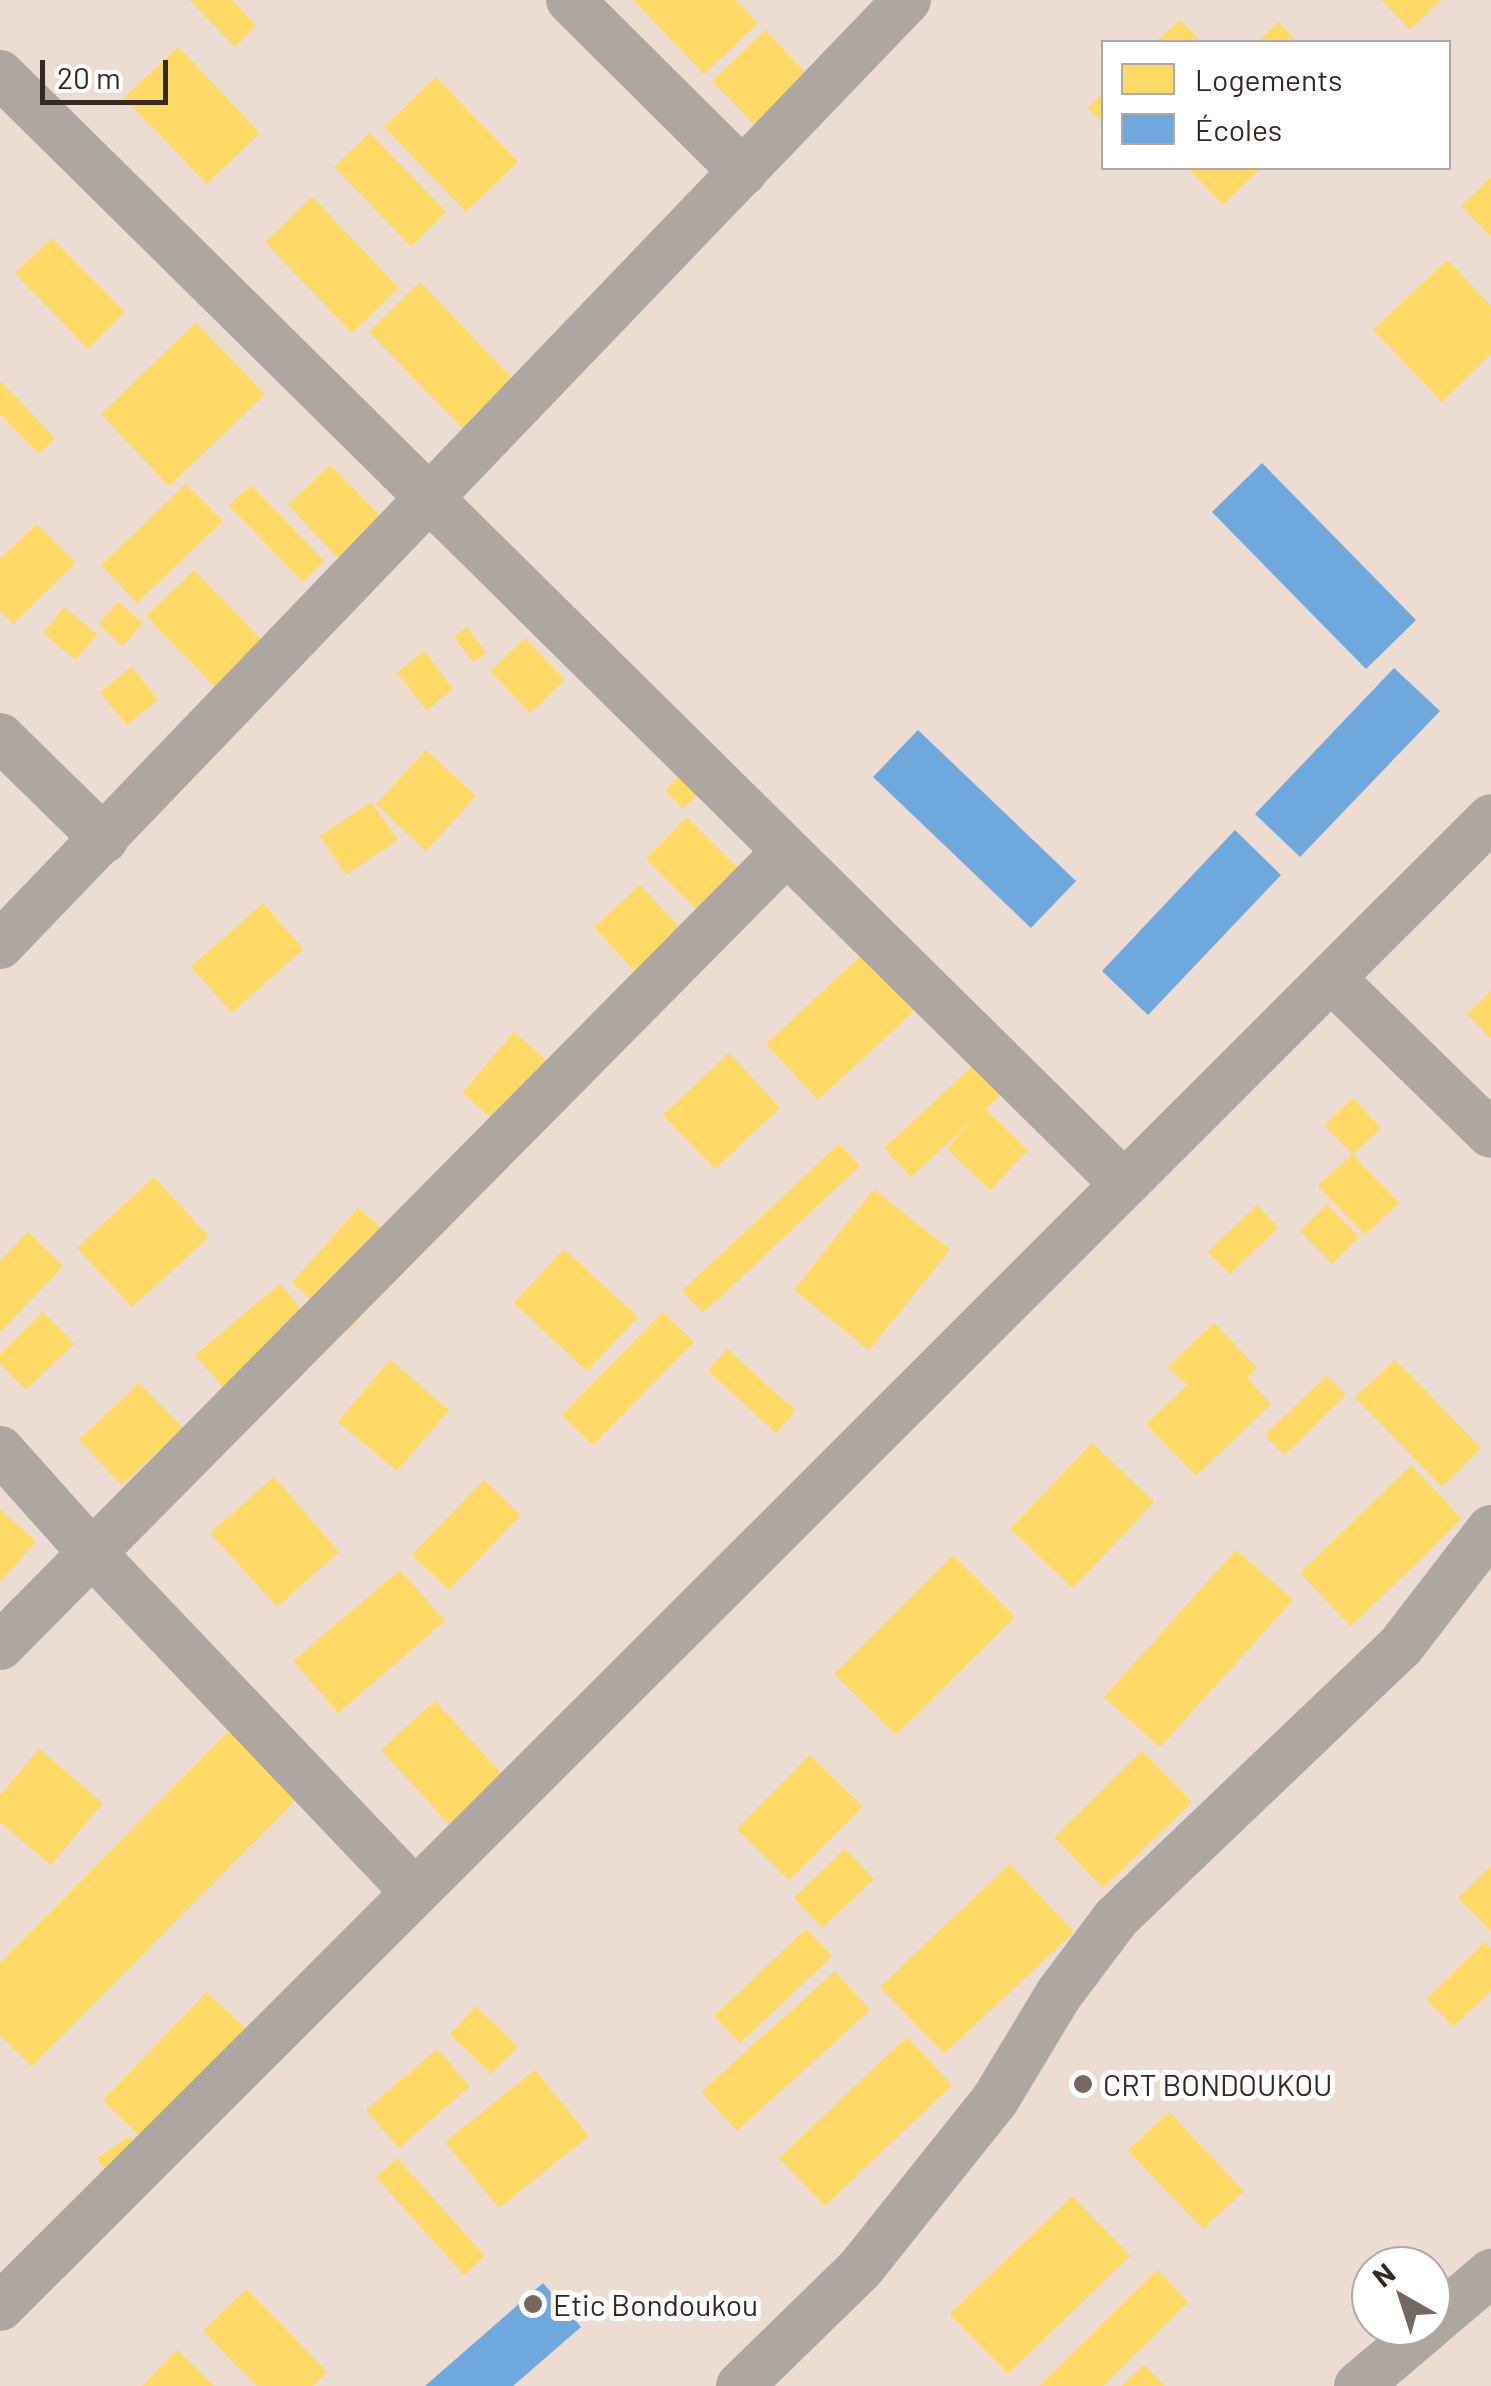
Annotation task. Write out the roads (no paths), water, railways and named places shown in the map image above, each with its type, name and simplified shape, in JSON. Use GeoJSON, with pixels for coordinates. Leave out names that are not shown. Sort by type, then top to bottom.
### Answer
{"type":"FeatureCollection","features":[{"type":"Feature","properties":{"kind":"street"},"geometry":{"type":"LineString","coordinates":[[570,0],[743,172]]}},
{"type":"Feature","properties":{"kind":"street"},"geometry":{"type":"LineString","coordinates":[[0,945],[907,0]]}},
{"type":"Feature","properties":{"kind":"street"},"geometry":{"type":"LineString","coordinates":[[0,74],[1124,1184]]}},
{"type":"Feature","properties":{"kind":"street"},"geometry":{"type":"LineString","coordinates":[[0,737],[104,839]]}},
{"type":"Feature","properties":{"kind":"street"},"geometry":{"type":"LineString","coordinates":[[0,2306],[1491,818]]}},
{"type":"Feature","properties":{"kind":"street"},"geometry":{"type":"LineString","coordinates":[[0,1646],[786,852]]}},
{"type":"Feature","properties":{"kind":"street"},"geometry":{"type":"LineString","coordinates":[[1331,978],[1491,1134]]}},
{"type":"Feature","properties":{"kind":"street"},"geometry":{"type":"LineString","coordinates":[[0,1450],[92,1553],[415,1892]]}},
{"type":"Feature","properties":{"kind":"street"},"geometry":{"type":"LineString","coordinates":[[740,2386],[860,2270],[995,2100],[1059,1994],[1116,1918],[1400,1647],[1491,1529]]}},
{"type":"Feature","properties":{"kind":"street"},"geometry":{"type":"LineString","coordinates":[[1451,2307],[1491,2273]]}},
{"type":"Feature","properties":{"kind":"street"},"geometry":{"type":"LineString","coordinates":[[1358,2386],[1405,2346]]}},
{"type":"Feature","properties":{"kind":"place","name":"CRT BONDOUKOU"},"geometry":{"type":"Point","coordinates":[1083,2084]}},
{"type":"Feature","properties":{"kind":"place","name":"Etic Bondoukou"},"geometry":{"type":"Point","coordinates":[533,2304]}}]}
